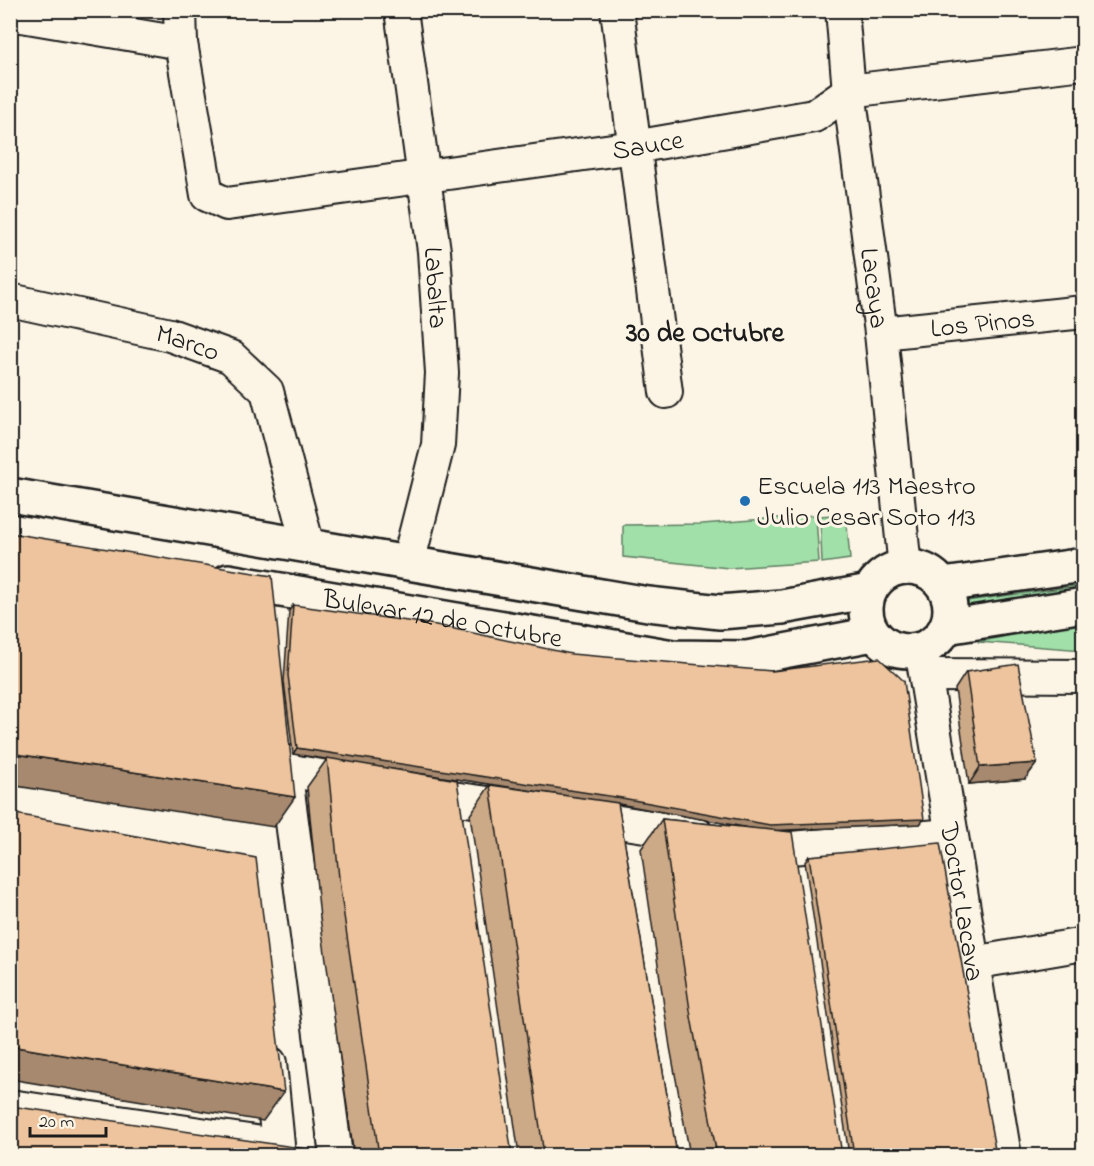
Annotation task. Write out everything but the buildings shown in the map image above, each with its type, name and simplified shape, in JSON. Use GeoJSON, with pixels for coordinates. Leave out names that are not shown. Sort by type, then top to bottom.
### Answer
{"type":"FeatureCollection","features":[{"type":"Feature","properties":{"kind":"main road","name":"Bulevar 12 de Octubre"},"geometry":{"type":"LineString","coordinates":[[10,495],[648,604],[720,612],[782,607],[870,591]]}},
{"type":"Feature","properties":{"kind":"main road"},"geometry":{"type":"LineString","coordinates":[[312,595],[315,547]]}},
{"type":"Feature","properties":{"kind":"main road"},"geometry":{"type":"LineString","coordinates":[[943,585],[1083,565]]}},
{"type":"Feature","properties":{"kind":"main road"},"geometry":{"type":"LineString","coordinates":[[906,567],[918,568],[933,575],[943,585],[950,603],[950,620],[924,662],[882,644],[873,634],[865,616],[866,599],[886,573],[906,567]]}},
{"type":"Feature","properties":{"kind":"main road","name":"Bulevar 12 de Octubre"},"geometry":{"type":"LineString","coordinates":[[193,574],[693,658],[747,658],[873,634]]}},
{"type":"Feature","properties":{"kind":"main road"},"geometry":{"type":"LineString","coordinates":[[946,627],[1083,605]]}},
{"type":"Feature","properties":{"kind":"street"},"geometry":{"type":"LineString","coordinates":[[10,14],[181,43],[180,10]]}},
{"type":"Feature","properties":{"kind":"street","name":"Labalta"},"geometry":{"type":"LineString","coordinates":[[400,10],[434,251],[442,374],[438,445],[408,563]]}},
{"type":"Feature","properties":{"kind":"street"},"geometry":{"type":"LineString","coordinates":[[617,10],[666,392]]}},
{"type":"Feature","properties":{"kind":"street","name":"Lacaya"},"geometry":{"type":"LineString","coordinates":[[842,10],[849,91],[882,333],[906,567]]}},
{"type":"Feature","properties":{"kind":"street","name":"Sauce"},"geometry":{"type":"LineString","coordinates":[[181,43],[207,195],[227,204],[634,147],[814,116],[849,91],[1083,63]]}},
{"type":"Feature","properties":{"kind":"street","name":"Marco"},"geometry":{"type":"LineString","coordinates":[[10,300],[170,335],[231,357],[267,391],[315,547]]}},
{"type":"Feature","properties":{"kind":"street","name":"Los Pinos"},"geometry":{"type":"LineString","coordinates":[[882,333],[1083,312]]}},
{"type":"Feature","properties":{"kind":"street"},"geometry":{"type":"LineString","coordinates":[[262,586],[266,621]]}},
{"type":"Feature","properties":{"kind":"street"},"geometry":{"type":"LineString","coordinates":[[924,662],[1083,676]]}},
{"type":"Feature","properties":{"kind":"street","name":"Doctor Lacava"},"geometry":{"type":"LineString","coordinates":[[924,662],[1005,1155]]}},
{"type":"Feature","properties":{"kind":"street"},"geometry":{"type":"LineString","coordinates":[[10,1106],[335,1155],[281,736]]}},
{"type":"Feature","properties":{"kind":"street"},"geometry":{"type":"LineString","coordinates":[[286,770],[457,811],[616,821],[792,860],[951,835]]}},
{"type":"Feature","properties":{"kind":"street"},"geometry":{"type":"LineString","coordinates":[[616,821],[622,856]]}},
{"type":"Feature","properties":{"kind":"street"},"geometry":{"type":"LineString","coordinates":[[973,963],[1083,944]]}},
{"type":"Feature","properties":{"kind":"street"},"geometry":{"type":"LineString","coordinates":[[267,1039],[278,1145]]}},
{"type":"Feature","properties":{"kind":"green space"},"geometry":{"type":"Polygon","coordinates":[[[846,514],[850,559],[822,563],[820,516],[846,514]]]}},
{"type":"Feature","properties":{"kind":"green space"},"geometry":{"type":"Polygon","coordinates":[[[816,515],[819,562],[729,568],[623,557],[623,525],[702,524],[816,515]]]}},
{"type":"Feature","properties":{"kind":"green space"},"geometry":{"type":"Polygon","coordinates":[[[1083,585],[1083,594],[939,613],[937,605],[1083,585]]]}},
{"type":"Feature","properties":{"kind":"green space"},"geometry":{"type":"Polygon","coordinates":[[[1083,620],[1083,650],[978,642],[1083,620]]]}},
{"type":"Feature","properties":{"kind":"place","name":"Escuela 113 Maestro Julio Cesar Soto 113"},"geometry":{"type":"Point","coordinates":[745,501]}},
{"type":"Feature","properties":{"kind":"district","name":"30 de Octubre"},"geometry":{"type":"Point","coordinates":[705,331]}}]}
